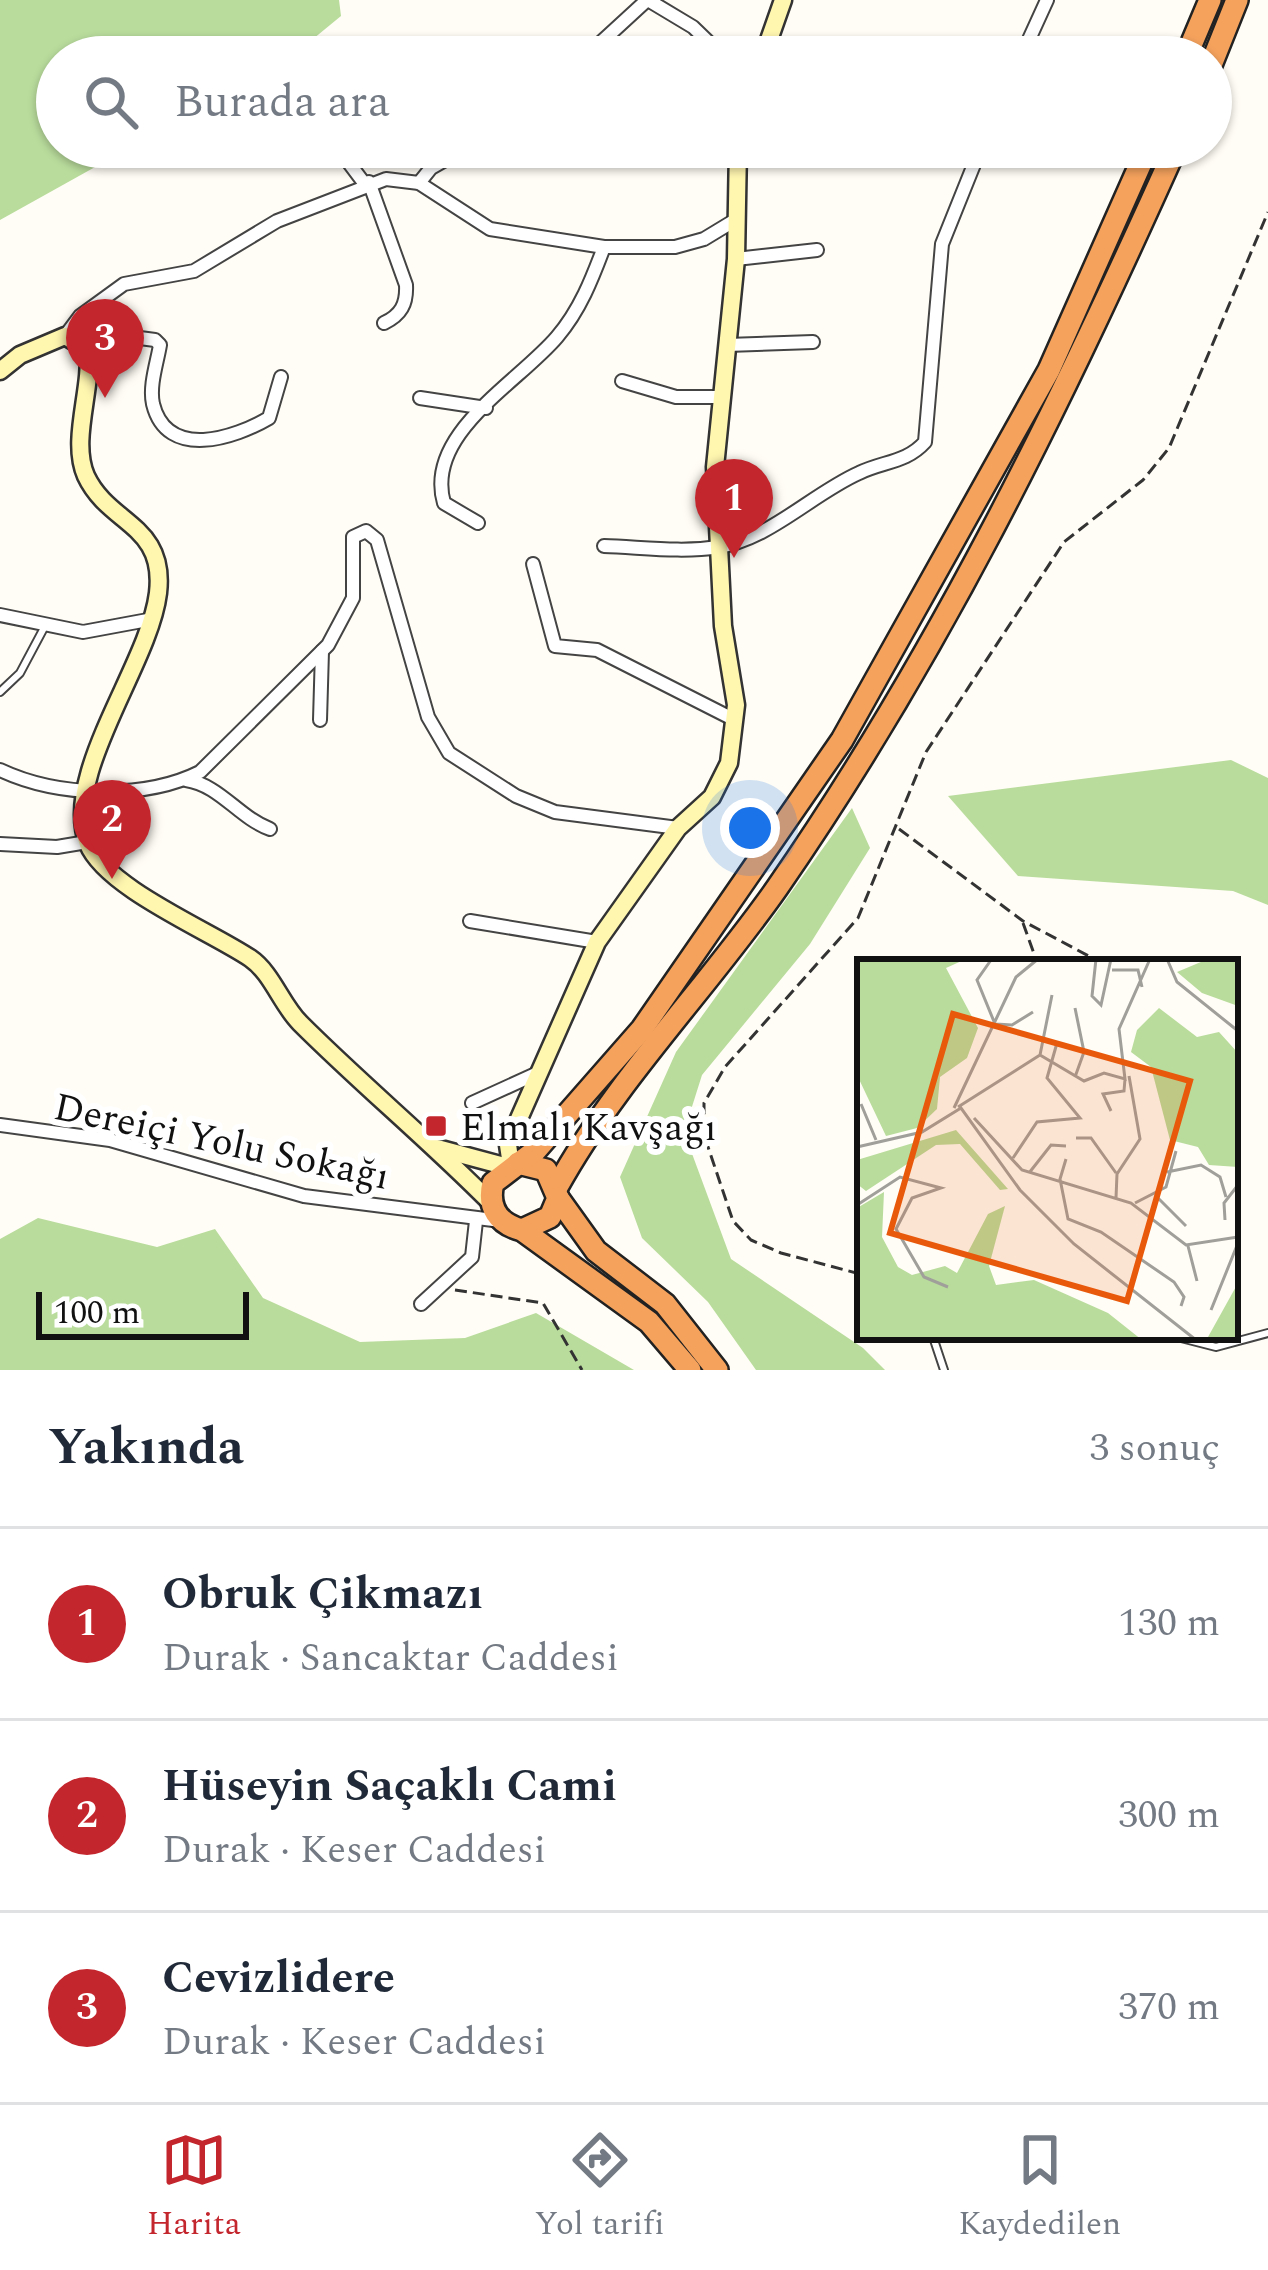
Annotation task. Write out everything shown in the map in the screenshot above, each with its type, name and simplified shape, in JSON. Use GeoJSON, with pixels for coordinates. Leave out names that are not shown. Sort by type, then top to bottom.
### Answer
{"type":"FeatureCollection","features":[{"type":"Feature","properties":{"kind":"highway"},"geometry":{"type":"LineString","coordinates":[[1195,36],[1210,0]]}},
{"type":"Feature","properties":{"kind":"highway"},"geometry":{"type":"LineString","coordinates":[[1223,36],[1237,0]]}},
{"type":"Feature","properties":{"kind":"highway"},"geometry":{"type":"LineString","coordinates":[[690,1370],[649,1322],[498,1219],[493,1183],[535,1151],[642,1029],[842,740],[1049,370],[1139,168]]}},
{"type":"Feature","properties":{"kind":"highway"},"geometry":{"type":"LineString","coordinates":[[498,1219],[550,1217],[557,1193],[777,887],[940,632],[1063,401],[1167,168]]}},
{"type":"Feature","properties":{"kind":"highway"},"geometry":{"type":"LineString","coordinates":[[512,1165],[538,1165],[596,1251],[665,1304],[717,1370]]}},
{"type":"Feature","properties":{"kind":"street"},"geometry":{"type":"LineString","coordinates":[[607,36],[647,0],[666,4],[701,36]]}},
{"type":"Feature","properties":{"kind":"street"},"geometry":{"type":"LineString","coordinates":[[771,36],[783,0]]}},
{"type":"Feature","properties":{"kind":"street"},"geometry":{"type":"LineString","coordinates":[[1031,36],[1047,0]]}},
{"type":"Feature","properties":{"kind":"street"},"geometry":{"type":"LineString","coordinates":[[354,168],[366,183],[406,285],[407,300],[396,317],[384,323]]}},
{"type":"Feature","properties":{"kind":"street"},"geometry":{"type":"LineString","coordinates":[[419,183],[432,168]]}},
{"type":"Feature","properties":{"kind":"street"},"geometry":{"type":"LineString","coordinates":[[436,1148],[512,1165],[508,1145],[597,942],[678,828],[712,797],[730,763],[735,721],[715,467],[736,259],[738,168]]}},
{"type":"Feature","properties":{"kind":"street"},"geometry":{"type":"LineString","coordinates":[[604,546],[720,548],[798,512],[821,492],[863,470],[910,458],[926,442],[942,244],[973,168]]}},
{"type":"Feature","properties":{"kind":"street"},"geometry":{"type":"LineString","coordinates":[[0,371],[20,355],[65,336],[80,316],[124,284],[139,277],[194,271],[277,221],[366,183],[419,183],[490,229],[604,247],[675,247],[704,239],[737,219]]}},
{"type":"Feature","properties":{"kind":"street"},"geometry":{"type":"LineString","coordinates":[[478,523],[444,502],[437,478],[453,441],[558,335],[588,290],[604,247]]}},
{"type":"Feature","properties":{"kind":"street"},"geometry":{"type":"LineString","coordinates":[[736,259],[817,250]]}},
{"type":"Feature","properties":{"kind":"street"},"geometry":{"type":"LineString","coordinates":[[88,350],[117,335],[155,340],[160,345],[152,395],[158,416],[183,438],[200,443],[226,438],[269,418],[281,377]]}},
{"type":"Feature","properties":{"kind":"street"},"geometry":{"type":"LineString","coordinates":[[65,336],[88,350]]}},
{"type":"Feature","properties":{"kind":"street"},"geometry":{"type":"LineString","coordinates":[[727,345],[813,342]]}},
{"type":"Feature","properties":{"kind":"street"},"geometry":{"type":"LineString","coordinates":[[88,350],[84,471],[96,493],[140,528],[160,567],[153,619],[85,790],[87,842],[103,865],[127,884],[256,962],[295,1019],[436,1148],[498,1219],[472,1257],[421,1304]]}},
{"type":"Feature","properties":{"kind":"street"},"geometry":{"type":"LineString","coordinates":[[622,381],[676,398],[720,397]]}},
{"type":"Feature","properties":{"kind":"street"},"geometry":{"type":"LineString","coordinates":[[420,398],[486,408]]}},
{"type":"Feature","properties":{"kind":"street"},"geometry":{"type":"LineString","coordinates":[[185,779],[200,772],[322,650],[353,598],[350,548],[353,537],[366,531],[377,540],[428,717],[449,753],[516,796],[555,812],[678,828]]}},
{"type":"Feature","properties":{"kind":"street"},"geometry":{"type":"LineString","coordinates":[[533,564],[555,646],[597,650],[735,721]]}},
{"type":"Feature","properties":{"kind":"street"},"geometry":{"type":"LineString","coordinates":[[0,615],[19,615],[45,626],[83,632],[153,619]]}},
{"type":"Feature","properties":{"kind":"street"},"geometry":{"type":"LineString","coordinates":[[320,720],[322,650]]}},
{"type":"Feature","properties":{"kind":"street"},"geometry":{"type":"LineString","coordinates":[[0,770],[33,785],[85,790],[185,779],[203,782],[248,820],[270,829]]}},
{"type":"Feature","properties":{"kind":"street"},"geometry":{"type":"LineString","coordinates":[[0,844],[87,842]]}},
{"type":"Feature","properties":{"kind":"street"},"geometry":{"type":"LineString","coordinates":[[470,920],[597,942]]}},
{"type":"Feature","properties":{"kind":"street"},"geometry":{"type":"LineString","coordinates":[[472,1103],[542,1072]]}},
{"type":"Feature","properties":{"kind":"street","name":"Dereiçi Yolu Sokağı"},"geometry":{"type":"LineString","coordinates":[[0,1126],[110,1140],[304,1196],[498,1219]]}},
{"type":"Feature","properties":{"kind":"lane"},"geometry":{"type":"LineString","coordinates":[[0,692],[25,665],[45,626]]}},
{"type":"Feature","properties":{"kind":"lane"},"geometry":{"type":"LineString","coordinates":[[1189,1340],[1216,1347],[1268,1334]]}},
{"type":"Feature","properties":{"kind":"lane"},"geometry":{"type":"LineString","coordinates":[[933,1340],[944,1370]]}},
{"type":"Feature","properties":{"kind":"path"},"geometry":{"type":"LineString","coordinates":[[857,1273],[781,1253],[751,1240],[733,1221],[704,1136],[704,1103],[725,1067],[858,918],[926,752],[1064,542],[1143,480],[1169,448],[1268,212]]}},
{"type":"Feature","properties":{"kind":"path"},"geometry":{"type":"LineString","coordinates":[[897,827],[1023,921],[1094,959]]}},
{"type":"Feature","properties":{"kind":"path"},"geometry":{"type":"LineString","coordinates":[[1023,921],[1036,959]]}},
{"type":"Feature","properties":{"kind":"path"},"geometry":{"type":"LineString","coordinates":[[437,1289],[543,1303],[582,1370]]}},
{"type":"Feature","properties":{"kind":"green space"},"geometry":{"type":"Polygon","coordinates":[[[0,0],[339,0],[341,16],[317,36],[36,36],[36,168],[93,168],[0,220],[0,0]]]}},
{"type":"Feature","properties":{"kind":"green space"},"geometry":{"type":"Polygon","coordinates":[[[1231,760],[1268,778],[1268,905],[1233,891],[1018,876],[948,796],[1231,760]]]}},
{"type":"Feature","properties":{"kind":"green space"},"geometry":{"type":"Polygon","coordinates":[[[852,808],[870,848],[810,944],[702,1075],[684,1132],[731,1259],[863,1348],[885,1370],[756,1370],[708,1302],[642,1238],[620,1177],[676,1052],[852,808]]]}},
{"type":"Feature","properties":{"kind":"green space"},"geometry":{"type":"Polygon","coordinates":[[[38,1218],[157,1247],[215,1229],[263,1298],[360,1342],[465,1338],[536,1313],[634,1370],[0,1370],[0,1239],[38,1218]]]}},
{"type":"Feature","properties":{"kind":"place","name":"Cevizlidere"},"geometry":{"type":"Point","coordinates":[105,398]}},
{"type":"Feature","properties":{"kind":"place","name":"Obruk Çikmazı"},"geometry":{"type":"Point","coordinates":[734,558]}},
{"type":"Feature","properties":{"kind":"place","name":"Hüseyin Saçaklı Cami"},"geometry":{"type":"Point","coordinates":[112,879]}},
{"type":"Feature","properties":{"kind":"place","name":"Elmalı Kavşağı"},"geometry":{"type":"Point","coordinates":[436,1126]}}]}
